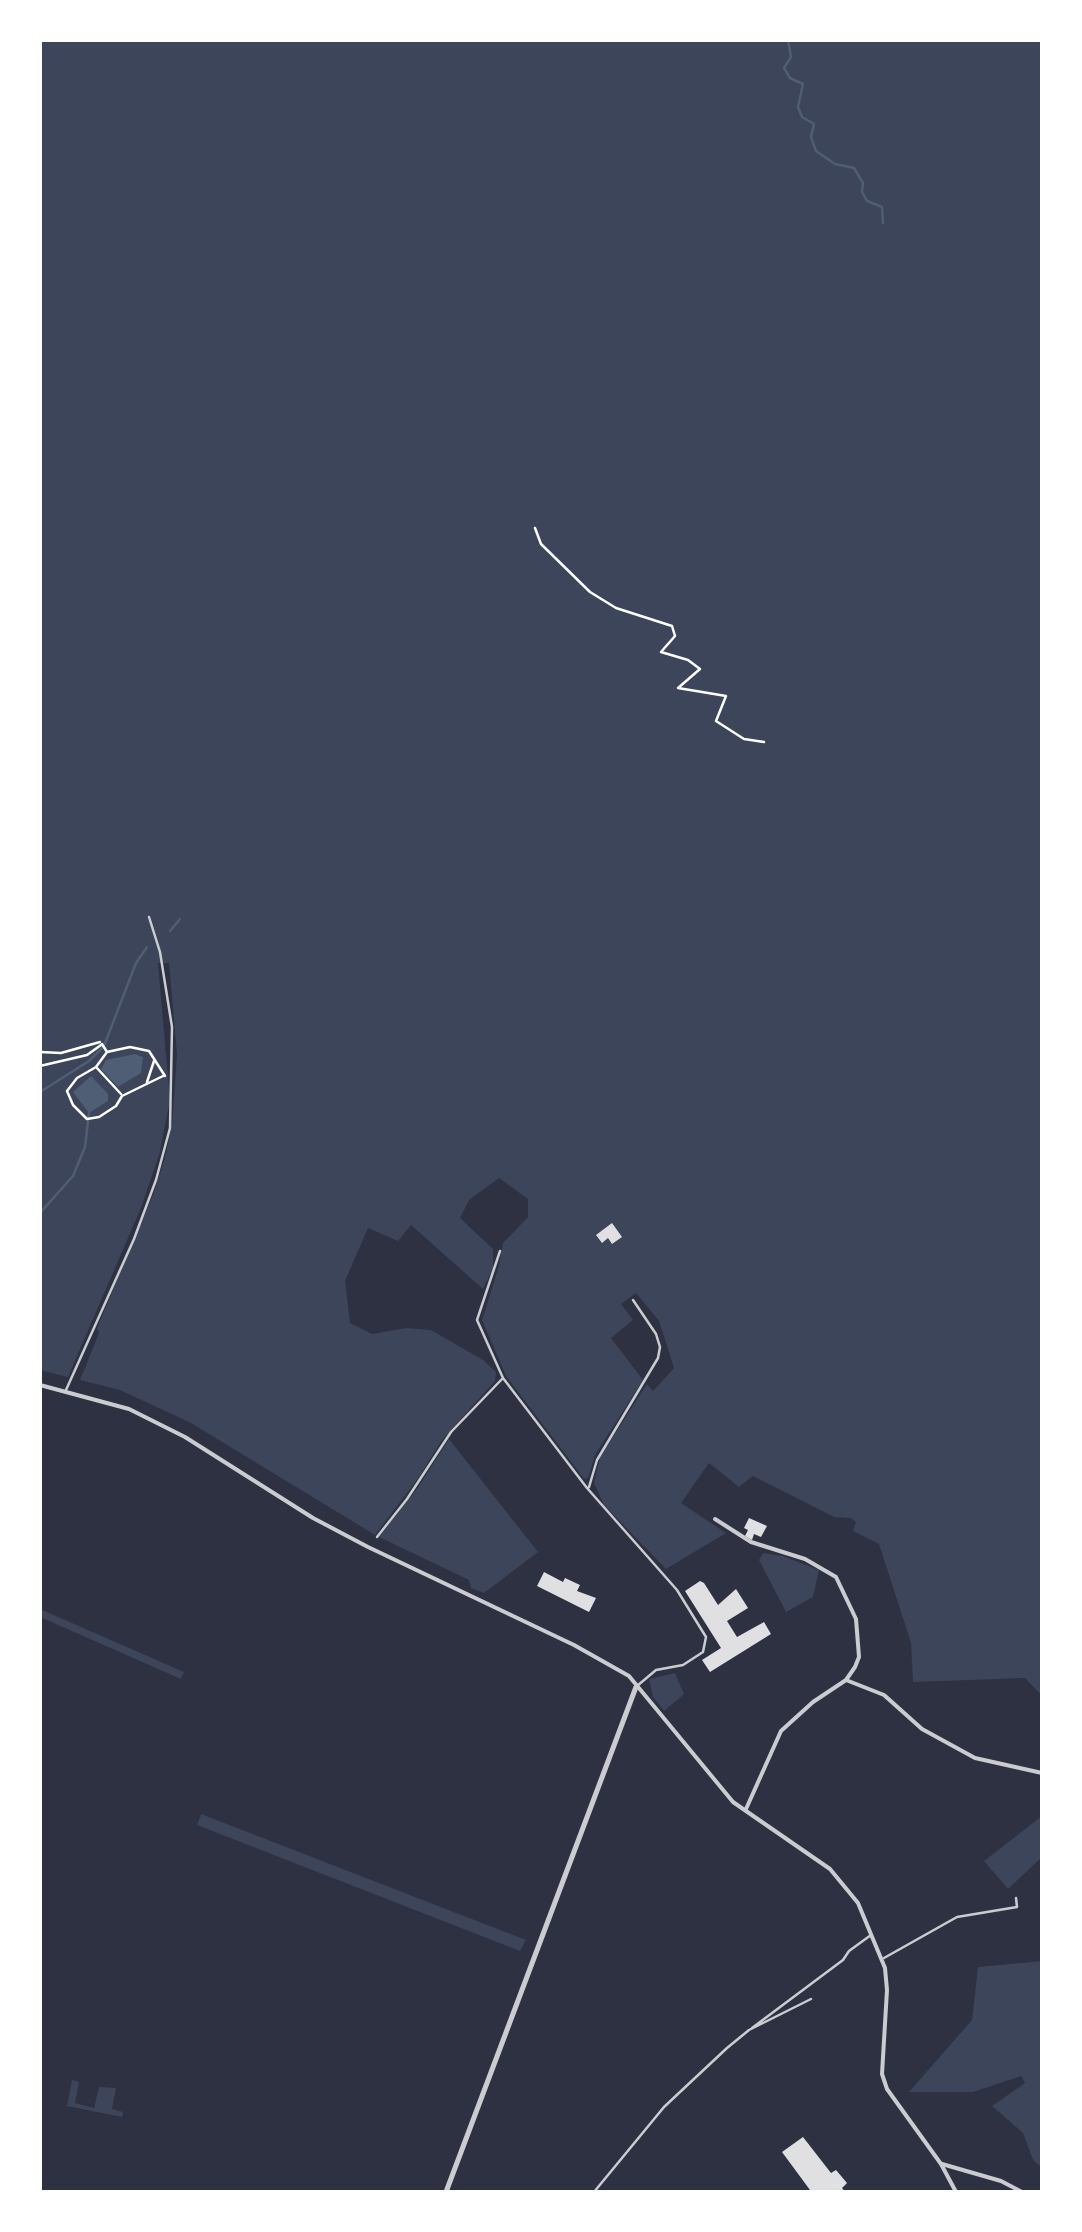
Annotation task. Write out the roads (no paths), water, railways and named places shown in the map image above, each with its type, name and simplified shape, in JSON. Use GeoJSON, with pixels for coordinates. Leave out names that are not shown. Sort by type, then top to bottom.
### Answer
{"type":"FeatureCollection","features":[{"type":"Feature","properties":{"kind":"street"},"geometry":{"type":"LineString","coordinates":[[40,1385],[129,1409],[185,1437],[312,1518],[629,1676],[722,1790],[832,1871],[858,1903],[882,1959],[887,1990],[882,2074],[887,2089],[941,2164],[956,2192]]}},
{"type":"Feature","properties":{"kind":"street"},"geometry":{"type":"LineString","coordinates":[[715,1519],[751,1542],[805,1559],[836,1577],[856,1614],[858,1628],[858,1662],[846,1680],[813,1702],[782,1732],[746,1810]]}},
{"type":"Feature","properties":{"kind":"street"},"geometry":{"type":"LineString","coordinates":[[846,1680],[884,1695],[922,1729],[976,1758],[1042,1773]]}},
{"type":"Feature","properties":{"kind":"street"},"geometry":{"type":"LineString","coordinates":[[446,2192],[636,1687]]}},
{"type":"Feature","properties":{"kind":"street"},"geometry":{"type":"LineString","coordinates":[[941,2164],[1000,2181],[1022,2192]]}},
{"type":"Feature","properties":{"kind":"lane"},"geometry":{"type":"LineString","coordinates":[[65,1392],[134,1239],[170,1128],[172,1027],[160,952],[149,917]]}},
{"type":"Feature","properties":{"kind":"lane"},"geometry":{"type":"LineString","coordinates":[[500,1251],[477,1320],[504,1378],[587,1488],[677,1590],[706,1637],[704,1652],[684,1664],[656,1670],[636,1687]]}},
{"type":"Feature","properties":{"kind":"lane"},"geometry":{"type":"LineString","coordinates":[[587,1488],[596,1460],[658,1358],[656,1334],[633,1300]]}},
{"type":"Feature","properties":{"kind":"lane"},"geometry":{"type":"LineString","coordinates":[[377,1537],[450,1432],[504,1378]]}},
{"type":"Feature","properties":{"kind":"lane"},"geometry":{"type":"LineString","coordinates":[[882,1959],[958,1917],[1017,1907],[1016,1898]]}},
{"type":"Feature","properties":{"kind":"lane"},"geometry":{"type":"LineString","coordinates":[[594,2192],[664,2108],[749,2030],[872,1934]]}},
{"type":"Feature","properties":{"kind":"lane"},"geometry":{"type":"LineString","coordinates":[[749,2030],[812,1999]]}},
{"type":"Feature","properties":{"kind":"waterway"},"geometry":{"type":"LineString","coordinates":[[788,40],[791,57],[784,68],[790,78],[803,84],[798,107],[802,117],[814,124],[811,137],[816,151],[835,164],[854,168],[867,201],[882,207],[883,223]]}},
{"type":"Feature","properties":{"kind":"waterway"},"geometry":{"type":"LineString","coordinates":[[170,931],[180,919]]}},
{"type":"Feature","properties":{"kind":"waterway"},"geometry":{"type":"LineString","coordinates":[[40,1092],[89,1061],[104,1046],[136,963],[147,947]]}},
{"type":"Feature","properties":{"kind":"waterway"},"geometry":{"type":"LineString","coordinates":[[40,1213],[73,1176],[85,1147],[89,1113]]}}]}
